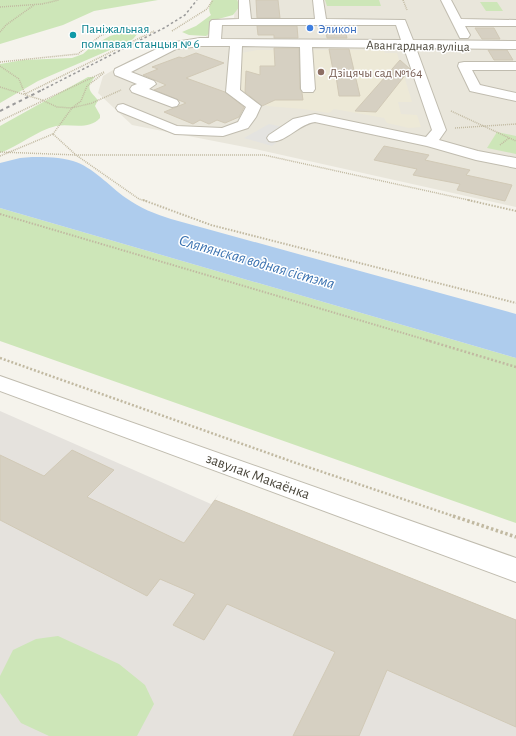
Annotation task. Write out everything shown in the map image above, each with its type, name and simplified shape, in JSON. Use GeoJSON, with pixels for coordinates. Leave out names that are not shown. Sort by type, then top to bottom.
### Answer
{"type":"FeatureCollection","features":[{"type":"Feature","properties":{"kind":"street"},"geometry":{"type":"LineString","coordinates":[[244,0],[246,21]]}},
{"type":"Feature","properties":{"kind":"street"},"geometry":{"type":"LineString","coordinates":[[318,0],[321,22]]}},
{"type":"Feature","properties":{"kind":"street"},"geometry":{"type":"LineString","coordinates":[[446,0],[471,45]]}},
{"type":"Feature","properties":{"kind":"street"},"geometry":{"type":"LineString","coordinates":[[215,42],[216,22],[401,22],[409,45],[434,136]]}},
{"type":"Feature","properties":{"kind":"street"},"geometry":{"type":"LineString","coordinates":[[457,22],[516,22]]}},
{"type":"Feature","properties":{"kind":"street","name":"Авангардная вуліца"},"geometry":{"type":"LineString","coordinates":[[142,81],[120,72],[173,46],[200,42],[516,45]]}},
{"type":"Feature","properties":{"kind":"street"},"geometry":{"type":"LineString","coordinates":[[123,108],[175,130],[223,132],[243,125],[254,106],[233,92],[236,42]]}},
{"type":"Feature","properties":{"kind":"street"},"geometry":{"type":"LineString","coordinates":[[306,43],[308,89]]}},
{"type":"Feature","properties":{"kind":"street"},"geometry":{"type":"LineString","coordinates":[[514,66],[464,66],[475,88],[514,93]]}},
{"type":"Feature","properties":{"kind":"street"},"geometry":{"type":"LineString","coordinates":[[514,66],[504,75],[514,93]]}},
{"type":"Feature","properties":{"kind":"street"},"geometry":{"type":"LineString","coordinates":[[142,81],[149,84],[137,89],[172,103]]}},
{"type":"Feature","properties":{"kind":"street"},"geometry":{"type":"LineString","coordinates":[[274,138],[300,120],[316,118],[434,136],[476,155],[516,163]]}},
{"type":"Feature","properties":{"kind":"street","name":"завулак Макаёнка"},"geometry":{"type":"LineString","coordinates":[[0,382],[516,570]]}},
{"type":"Feature","properties":{"kind":"path"},"geometry":{"type":"LineString","coordinates":[[0,7],[59,0]]}},
{"type":"Feature","properties":{"kind":"path"},"geometry":{"type":"LineString","coordinates":[[0,32],[6,25],[34,4]]}},
{"type":"Feature","properties":{"kind":"path"},"geometry":{"type":"LineString","coordinates":[[0,62],[78,54],[100,36],[117,30]]}},
{"type":"Feature","properties":{"kind":"path"},"geometry":{"type":"LineString","coordinates":[[25,94],[154,31]]}},
{"type":"Feature","properties":{"kind":"path"},"geometry":{"type":"LineString","coordinates":[[0,66],[19,79],[25,94]]}},
{"type":"Feature","properties":{"kind":"path"},"geometry":{"type":"LineString","coordinates":[[4,154],[53,134],[72,108],[81,101],[87,86],[108,70]]}},
{"type":"Feature","properties":{"kind":"path"},"geometry":{"type":"LineString","coordinates":[[0,87],[25,94],[57,107],[72,108],[92,103],[142,81]]}},
{"type":"Feature","properties":{"kind":"path"},"geometry":{"type":"LineString","coordinates":[[449,110],[516,141]]}},
{"type":"Feature","properties":{"kind":"path"},"geometry":{"type":"LineString","coordinates":[[434,136],[485,126],[516,124]]}},
{"type":"Feature","properties":{"kind":"path"},"geometry":{"type":"LineString","coordinates":[[53,134],[76,155],[139,199],[211,225],[516,303]]}},
{"type":"Feature","properties":{"kind":"path"},"geometry":{"type":"LineString","coordinates":[[0,154],[264,155],[516,211]]}},
{"type":"Feature","properties":{"kind":"path"},"geometry":{"type":"LineString","coordinates":[[0,214],[516,367]]}},
{"type":"Feature","properties":{"kind":"path"},"geometry":{"type":"LineString","coordinates":[[0,358],[296,463],[516,537]]}},
{"type":"Feature","properties":{"kind":"shaded area"},"geometry":{"type":"Polygon","coordinates":[[[235,0],[516,0],[516,207],[255,149],[132,125],[98,93],[103,76],[130,60],[174,42],[206,38],[209,20],[234,18],[235,0]]]}},
{"type":"Feature","properties":{"kind":"shaded area","name":"Дзіцячы сад №164"},"geometry":{"type":"Polygon","coordinates":[[[257,50],[383,50],[385,53],[397,53],[412,102],[398,102],[401,114],[417,115],[421,127],[409,128],[387,123],[384,118],[334,109],[329,113],[267,106],[238,91],[241,53],[257,50]]]}},
{"type":"Feature","properties":{"kind":"shaded area"},"geometry":{"type":"Polygon","coordinates":[[[269,124],[292,129],[272,146],[244,138],[269,124]]]}},
{"type":"Feature","properties":{"kind":"shaded area"},"geometry":{"type":"Polygon","coordinates":[[[0,411],[211,504],[219,494],[215,500],[516,620],[516,736],[0,736],[0,411]]]}},
{"type":"Feature","properties":{"kind":"green space"},"geometry":{"type":"Polygon","coordinates":[[[0,0],[158,0],[94,11],[63,25],[0,44],[0,0]]]}},
{"type":"Feature","properties":{"kind":"green space"},"geometry":{"type":"Polygon","coordinates":[[[212,0],[237,0],[240,6],[233,15],[211,21],[211,32],[206,36],[189,35],[182,32],[196,26],[211,15],[209,8],[212,0]]]}},
{"type":"Feature","properties":{"kind":"green space"},"geometry":{"type":"Polygon","coordinates":[[[325,0],[379,0],[381,6],[327,6],[325,0]]]}},
{"type":"Feature","properties":{"kind":"green space"},"geometry":{"type":"Polygon","coordinates":[[[480,2],[497,2],[503,11],[486,11],[480,2]]]}},
{"type":"Feature","properties":{"kind":"green space"},"geometry":{"type":"Polygon","coordinates":[[[130,30],[139,32],[133,39],[126,43],[38,81],[0,103],[0,64],[23,60],[72,58],[83,54],[92,46],[110,36],[130,30]]]}},
{"type":"Feature","properties":{"kind":"green space"},"geometry":{"type":"Polygon","coordinates":[[[88,77],[95,77],[89,87],[98,100],[95,106],[100,118],[90,124],[79,126],[61,125],[49,128],[0,153],[0,126],[88,77]]]}},
{"type":"Feature","properties":{"kind":"green space"},"geometry":{"type":"Polygon","coordinates":[[[497,132],[516,136],[516,154],[487,148],[497,132]]]}},
{"type":"Feature","properties":{"kind":"green space"},"geometry":{"type":"Polygon","coordinates":[[[0,208],[516,358],[516,523],[0,341],[0,208]]]}},
{"type":"Feature","properties":{"kind":"green space"},"geometry":{"type":"Polygon","coordinates":[[[58,636],[119,664],[145,685],[154,704],[137,736],[49,736],[21,723],[0,693],[0,676],[13,650],[36,639],[58,636]]]}},
{"type":"Feature","properties":{"kind":"water","name":"Сляпянская водная сістэма"},"geometry":{"type":"Polygon","coordinates":[[[32,157],[63,159],[80,164],[94,172],[131,202],[165,217],[516,314],[516,358],[0,208],[0,163],[20,158],[32,157]]]}},
{"type":"Feature","properties":{"kind":"building"},"geometry":{"type":"Polygon","coordinates":[[[256,0],[278,0],[280,18],[257,18],[256,0]]]}},
{"type":"Feature","properties":{"kind":"building"},"geometry":{"type":"Polygon","coordinates":[[[257,26],[297,26],[298,38],[274,38],[274,35],[258,35],[257,26]]]}},
{"type":"Feature","properties":{"kind":"building"},"geometry":{"type":"Polygon","coordinates":[[[325,26],[344,26],[347,38],[327,38],[325,26]]]}},
{"type":"Feature","properties":{"kind":"building"},"geometry":{"type":"Polygon","coordinates":[[[475,28],[494,28],[500,39],[482,39],[475,28]]]}},
{"type":"Feature","properties":{"kind":"building"},"geometry":{"type":"Polygon","coordinates":[[[274,48],[299,48],[300,89],[303,100],[275,100],[262,106],[245,92],[246,71],[260,75],[260,66],[275,66],[274,48]]]}},
{"type":"Feature","properties":{"kind":"building"},"geometry":{"type":"Polygon","coordinates":[[[329,49],[349,49],[360,96],[339,96],[335,70],[333,70],[329,49]]]}},
{"type":"Feature","properties":{"kind":"building"},"geometry":{"type":"Polygon","coordinates":[[[488,50],[507,50],[513,60],[494,60],[488,50]]]}},
{"type":"Feature","properties":{"kind":"building"},"geometry":{"type":"Polygon","coordinates":[[[196,53],[224,63],[186,78],[225,92],[244,107],[239,117],[225,123],[217,120],[209,124],[200,120],[193,124],[164,112],[186,103],[154,90],[166,85],[143,75],[158,69],[152,67],[179,57],[183,58],[196,53]]]}},
{"type":"Feature","properties":{"kind":"building"},"geometry":{"type":"Polygon","coordinates":[[[400,60],[410,69],[376,112],[355,111],[400,60]]]}},
{"type":"Feature","properties":{"kind":"building"},"geometry":{"type":"Polygon","coordinates":[[[384,146],[429,155],[425,160],[470,170],[466,175],[512,185],[505,201],[457,190],[460,184],[413,175],[417,169],[374,160],[384,146]]]}},
{"type":"Feature","properties":{"kind":"building"},"geometry":{"type":"Polygon","coordinates":[[[72,450],[114,470],[87,497],[184,543],[215,500],[516,620],[516,727],[387,670],[359,736],[293,736],[335,652],[227,604],[204,640],[173,625],[195,594],[160,579],[147,596],[0,520],[0,455],[44,476],[72,450]]]}},
{"type":"Feature","properties":{"kind":"railway"},"geometry":{"type":"LineString","coordinates":[[42,90],[164,28],[185,15],[197,0]]}},
{"type":"Feature","properties":{"kind":"railway"},"geometry":{"type":"LineString","coordinates":[[0,111],[42,90]]}},
{"type":"Feature","properties":{"kind":"place","name":"Эликон"},"geometry":{"type":"Point","coordinates":[310,28]}},
{"type":"Feature","properties":{"kind":"place","name":"Паніжальная помпавая станцыя № 6"},"geometry":{"type":"Point","coordinates":[73,35]}},
{"type":"Feature","properties":{"kind":"place","name":"Дзіцячы сад №164"},"geometry":{"type":"Point","coordinates":[321,72]}}]}
